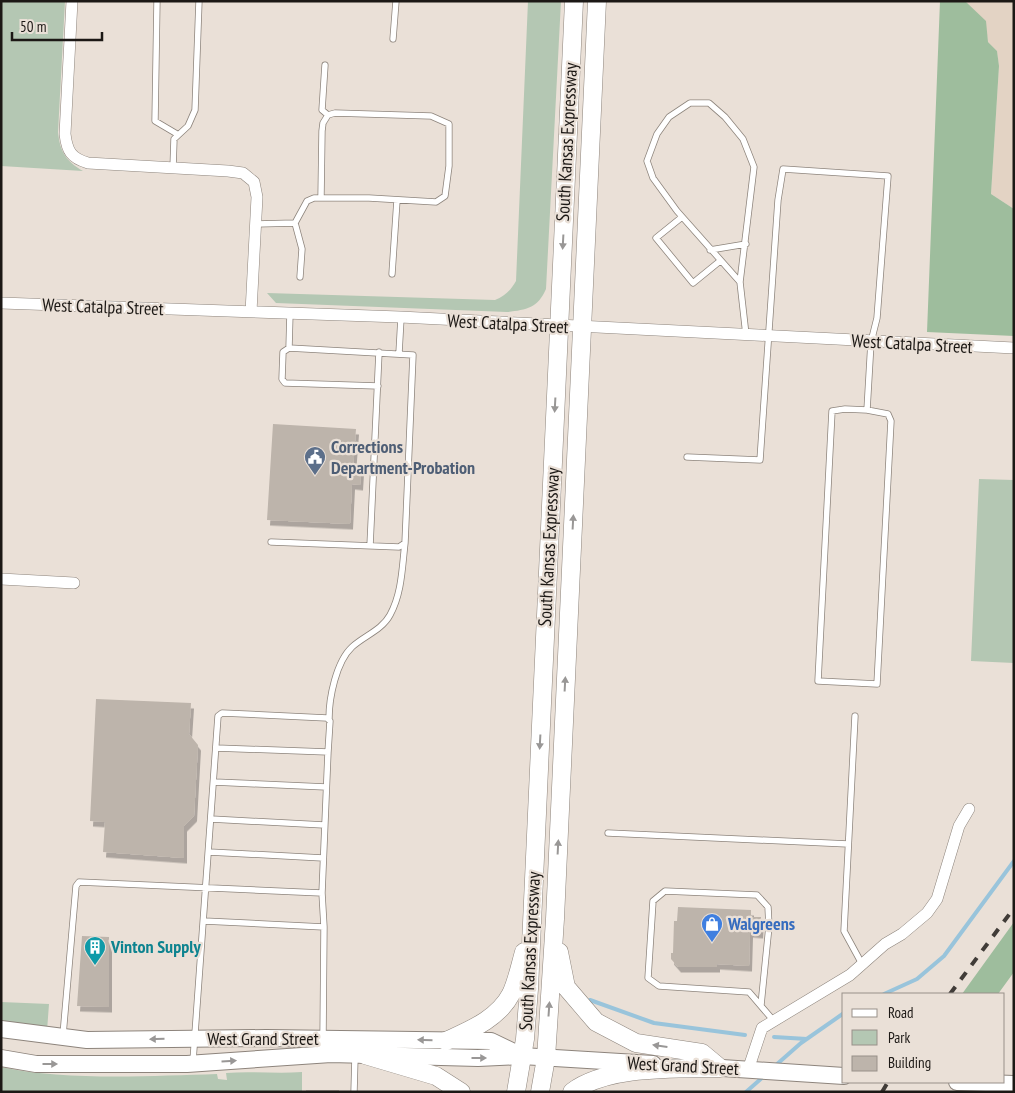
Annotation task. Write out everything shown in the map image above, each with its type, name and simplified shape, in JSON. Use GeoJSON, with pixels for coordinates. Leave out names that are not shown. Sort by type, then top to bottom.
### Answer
{"type":"FeatureCollection","features":[{"type":"Feature","properties":{"kind":"main road","name":"South Kansas Expressway"},"geometry":{"type":"LineString","coordinates":[[516,1092],[527,1010],[532,926],[574,1]]}},
{"type":"Feature","properties":{"kind":"main road","name":"South Kansas Expressway"},"geometry":{"type":"LineString","coordinates":[[540,1092],[546,1058],[555,918],[597,1]]}},
{"type":"Feature","properties":{"kind":"main road"},"geometry":{"type":"LineString","coordinates":[[555,918],[566,987],[596,1022],[636,1043],[702,1053],[720,1068]]}},
{"type":"Feature","properties":{"kind":"main road"},"geometry":{"type":"LineString","coordinates":[[446,1041],[474,1028],[503,1006],[511,993],[532,926]]}},
{"type":"Feature","properties":{"kind":"main road","name":"West Grand Street"},"geometry":{"type":"LineString","coordinates":[[1,1029],[87,1040],[194,1039],[323,1047],[360,1055],[478,1058],[522,1056],[836,1076]]}},
{"type":"Feature","properties":{"kind":"main road","name":"West Grand Street"},"geometry":{"type":"LineString","coordinates":[[1,1058],[36,1064],[192,1063],[323,1047],[446,1041],[491,1041],[522,1056]]}},
{"type":"Feature","properties":{"kind":"main road"},"geometry":{"type":"LineString","coordinates":[[360,1055],[436,1076],[461,1092]]}},
{"type":"Feature","properties":{"kind":"main road"},"geometry":{"type":"LineString","coordinates":[[572,1092],[595,1079],[621,1074],[662,1069],[720,1068]]}},
{"type":"Feature","properties":{"kind":"main road"},"geometry":{"type":"LineString","coordinates":[[988,1083],[1014,1084]]}},
{"type":"Feature","properties":{"kind":"street"},"geometry":{"type":"LineString","coordinates":[[72,1],[65,134],[67,148],[74,159],[88,163],[243,173],[254,182],[257,197],[252,312]]}},
{"type":"Feature","properties":{"kind":"street","name":"West Catalpa Street"},"geometry":{"type":"LineString","coordinates":[[1,303],[290,313],[1014,348]]}},
{"type":"Feature","properties":{"kind":"street"},"geometry":{"type":"LineString","coordinates":[[1,579],[74,583]]}},
{"type":"Feature","properties":{"kind":"street"},"geometry":{"type":"LineString","coordinates":[[751,1070],[762,1028],[850,975],[885,944],[902,934],[928,913],[937,898],[959,826],[969,809]]}},
{"type":"Feature","properties":{"kind":"lane"},"geometry":{"type":"LineString","coordinates":[[157,1],[155,121],[177,134]]}},
{"type":"Feature","properties":{"kind":"lane"},"geometry":{"type":"LineString","coordinates":[[173,168],[174,139],[177,134],[188,126],[195,110],[199,1]]}},
{"type":"Feature","properties":{"kind":"lane"},"geometry":{"type":"LineString","coordinates":[[393,39],[396,1]]}},
{"type":"Feature","properties":{"kind":"lane"},"geometry":{"type":"LineString","coordinates":[[324,65],[322,110],[328,115]]}},
{"type":"Feature","properties":{"kind":"lane"},"geometry":{"type":"LineString","coordinates":[[740,282],[682,217],[653,178],[647,161],[657,134],[669,117],[690,103],[709,103],[725,117],[743,139],[754,167],[740,282],[746,335]]}},
{"type":"Feature","properties":{"kind":"lane"},"geometry":{"type":"LineString","coordinates":[[300,277],[302,249],[295,223],[307,201],[321,198],[436,202],[445,196],[449,166],[449,124],[431,116],[335,113],[328,115],[323,123],[322,131],[321,198]]}},
{"type":"Feature","properties":{"kind":"lane"},"geometry":{"type":"LineString","coordinates":[[687,458],[760,460],[778,200],[783,170],[888,176],[877,318],[871,342],[868,410]]}},
{"type":"Feature","properties":{"kind":"lane"},"geometry":{"type":"LineString","coordinates":[[392,274],[397,200]]}},
{"type":"Feature","properties":{"kind":"lane"},"geometry":{"type":"LineString","coordinates":[[682,217],[656,238],[693,282],[720,261]]}},
{"type":"Feature","properties":{"kind":"lane"},"geometry":{"type":"LineString","coordinates":[[256,224],[295,223]]}},
{"type":"Feature","properties":{"kind":"lane"},"geometry":{"type":"LineString","coordinates":[[710,250],[746,244]]}},
{"type":"Feature","properties":{"kind":"lane"},"geometry":{"type":"LineString","coordinates":[[289,348],[290,313]]}},
{"type":"Feature","properties":{"kind":"lane"},"geometry":{"type":"LineString","coordinates":[[399,353],[401,318]]}},
{"type":"Feature","properties":{"kind":"lane"},"geometry":{"type":"LineString","coordinates":[[323,1047],[324,927],[322,893],[329,700],[334,682],[351,648],[370,636],[390,617],[399,593],[404,543],[414,359],[410,354],[399,353],[289,348],[283,352],[282,379],[285,383],[378,386]]}},
{"type":"Feature","properties":{"kind":"lane"},"geometry":{"type":"LineString","coordinates":[[370,546],[379,352]]}},
{"type":"Feature","properties":{"kind":"lane"},"geometry":{"type":"LineString","coordinates":[[845,408],[868,410],[888,414],[891,422],[877,684],[818,681],[832,411],[845,408]]}},
{"type":"Feature","properties":{"kind":"lane"},"geometry":{"type":"LineString","coordinates":[[270,542],[399,547],[404,543]]}},
{"type":"Feature","properties":{"kind":"lane"},"geometry":{"type":"LineString","coordinates":[[192,1063],[207,888],[218,716],[222,713],[329,719]]}},
{"type":"Feature","properties":{"kind":"lane"},"geometry":{"type":"LineString","coordinates":[[855,716],[844,931],[862,964]]}},
{"type":"Feature","properties":{"kind":"lane"},"geometry":{"type":"LineString","coordinates":[[216,748],[328,752]]}},
{"type":"Feature","properties":{"kind":"lane"},"geometry":{"type":"LineString","coordinates":[[214,782],[326,787]]}},
{"type":"Feature","properties":{"kind":"lane"},"geometry":{"type":"LineString","coordinates":[[211,819],[324,825]]}},
{"type":"Feature","properties":{"kind":"lane"},"geometry":{"type":"LineString","coordinates":[[608,833],[848,844]]}},
{"type":"Feature","properties":{"kind":"lane"},"geometry":{"type":"LineString","coordinates":[[209,852],[323,858]]}},
{"type":"Feature","properties":{"kind":"lane"},"geometry":{"type":"LineString","coordinates":[[62,1037],[76,886],[79,882],[322,893]]}},
{"type":"Feature","properties":{"kind":"lane"},"geometry":{"type":"LineString","coordinates":[[761,1005],[768,907],[757,895],[665,891],[653,901],[648,978],[659,986],[749,992],[773,1020]]}},
{"type":"Feature","properties":{"kind":"lane"},"geometry":{"type":"LineString","coordinates":[[204,921],[324,927]]}},
{"type":"Feature","properties":{"kind":"lane"},"geometry":{"type":"LineString","coordinates":[[354,1092],[360,1055]]}},
{"type":"Feature","properties":{"kind":"shaded area"},"geometry":{"type":"Polygon","coordinates":[[[965,1],[1014,1],[1014,209],[991,194],[999,66],[997,51],[988,42],[985,21],[965,1]]]}},
{"type":"Feature","properties":{"kind":"green space"},"geometry":{"type":"Polygon","coordinates":[[[1,1],[65,1],[58,132],[60,145],[68,160],[83,171],[1,166],[1,1]]]}},
{"type":"Feature","properties":{"kind":"green space"},"geometry":{"type":"Polygon","coordinates":[[[528,1],[561,1],[546,289],[539,300],[526,309],[507,312],[276,303],[267,293],[495,300],[510,290],[516,281],[528,1]]]}},
{"type":"Feature","properties":{"kind":"green space"},"geometry":{"type":"Polygon","coordinates":[[[940,1],[965,1],[986,21],[988,42],[997,51],[999,66],[991,194],[1014,209],[1014,336],[927,332],[940,1]]]}},
{"type":"Feature","properties":{"kind":"green space"},"geometry":{"type":"Polygon","coordinates":[[[979,479],[1014,480],[1014,663],[971,661],[979,479]]]}},
{"type":"Feature","properties":{"kind":"green space"},"geometry":{"type":"Polygon","coordinates":[[[1014,922],[1014,972],[999,993],[963,993],[1014,922]]]}},
{"type":"Feature","properties":{"kind":"green space"},"geometry":{"type":"Polygon","coordinates":[[[1,1002],[49,1004],[47,1031],[1,1026],[1,1002]]]}},
{"type":"Feature","properties":{"kind":"green space"},"geometry":{"type":"Polygon","coordinates":[[[1,1067],[80,1076],[217,1074],[218,1079],[227,1080],[226,1073],[302,1072],[302,1092],[1,1092],[1,1067]]]}},
{"type":"Feature","properties":{"kind":"building","name":"Corrections Department-Probation"},"geometry":{"type":"Polygon","coordinates":[[[273,424],[356,429],[353,468],[361,469],[360,485],[352,484],[350,524],[267,520],[273,424]]]}},
{"type":"Feature","properties":{"kind":"building"},"geometry":{"type":"Polygon","coordinates":[[[96,699],[191,703],[189,734],[198,745],[194,816],[184,826],[184,858],[103,852],[105,822],[90,821],[96,699]]]}},
{"type":"Feature","properties":{"kind":"building","name":"Walgreens"},"geometry":{"type":"Polygon","coordinates":[[[678,907],[751,910],[751,917],[761,917],[760,933],[750,932],[749,966],[717,964],[717,967],[678,967],[671,959],[671,953],[673,953],[674,921],[677,921],[678,907]]]}},
{"type":"Feature","properties":{"kind":"building","name":"Vinton Supply"},"geometry":{"type":"Polygon","coordinates":[[[82,936],[109,937],[109,1007],[77,1006],[82,936]]]}},
{"type":"Feature","properties":{"kind":"building"},"geometry":{"type":"Polygon","coordinates":[[[306,1090],[339,1090],[339,1092],[306,1092],[306,1090]]]}},
{"type":"Feature","properties":{"kind":"waterway"},"geometry":{"type":"LineString","coordinates":[[886,993],[917,979],[944,956],[1014,861]]}},
{"type":"Feature","properties":{"kind":"waterway"},"geometry":{"type":"LineString","coordinates":[[590,1000],[654,1023],[745,1035]]}},
{"type":"Feature","properties":{"kind":"waterway"},"geometry":{"type":"LineString","coordinates":[[776,1065],[801,1043],[842,1014]]}},
{"type":"Feature","properties":{"kind":"waterway"},"geometry":{"type":"LineString","coordinates":[[774,1037],[807,1039]]}},
{"type":"Feature","properties":{"kind":"waterway"},"geometry":{"type":"LineString","coordinates":[[746,1092],[763,1077]]}},
{"type":"Feature","properties":{"kind":"railway"},"geometry":{"type":"LineString","coordinates":[[951,993],[1014,908]]}},
{"type":"Feature","properties":{"kind":"railway"},"geometry":{"type":"LineString","coordinates":[[882,1092],[887,1083]]}},
{"type":"Feature","properties":{"kind":"place","name":"Corrections Department-Probation"},"geometry":{"type":"Point","coordinates":[315,476]}},
{"type":"Feature","properties":{"kind":"place","name":"Walgreens"},"geometry":{"type":"Point","coordinates":[712,943]}},
{"type":"Feature","properties":{"kind":"place","name":"Vinton Supply"},"geometry":{"type":"Point","coordinates":[95,966]}}]}
